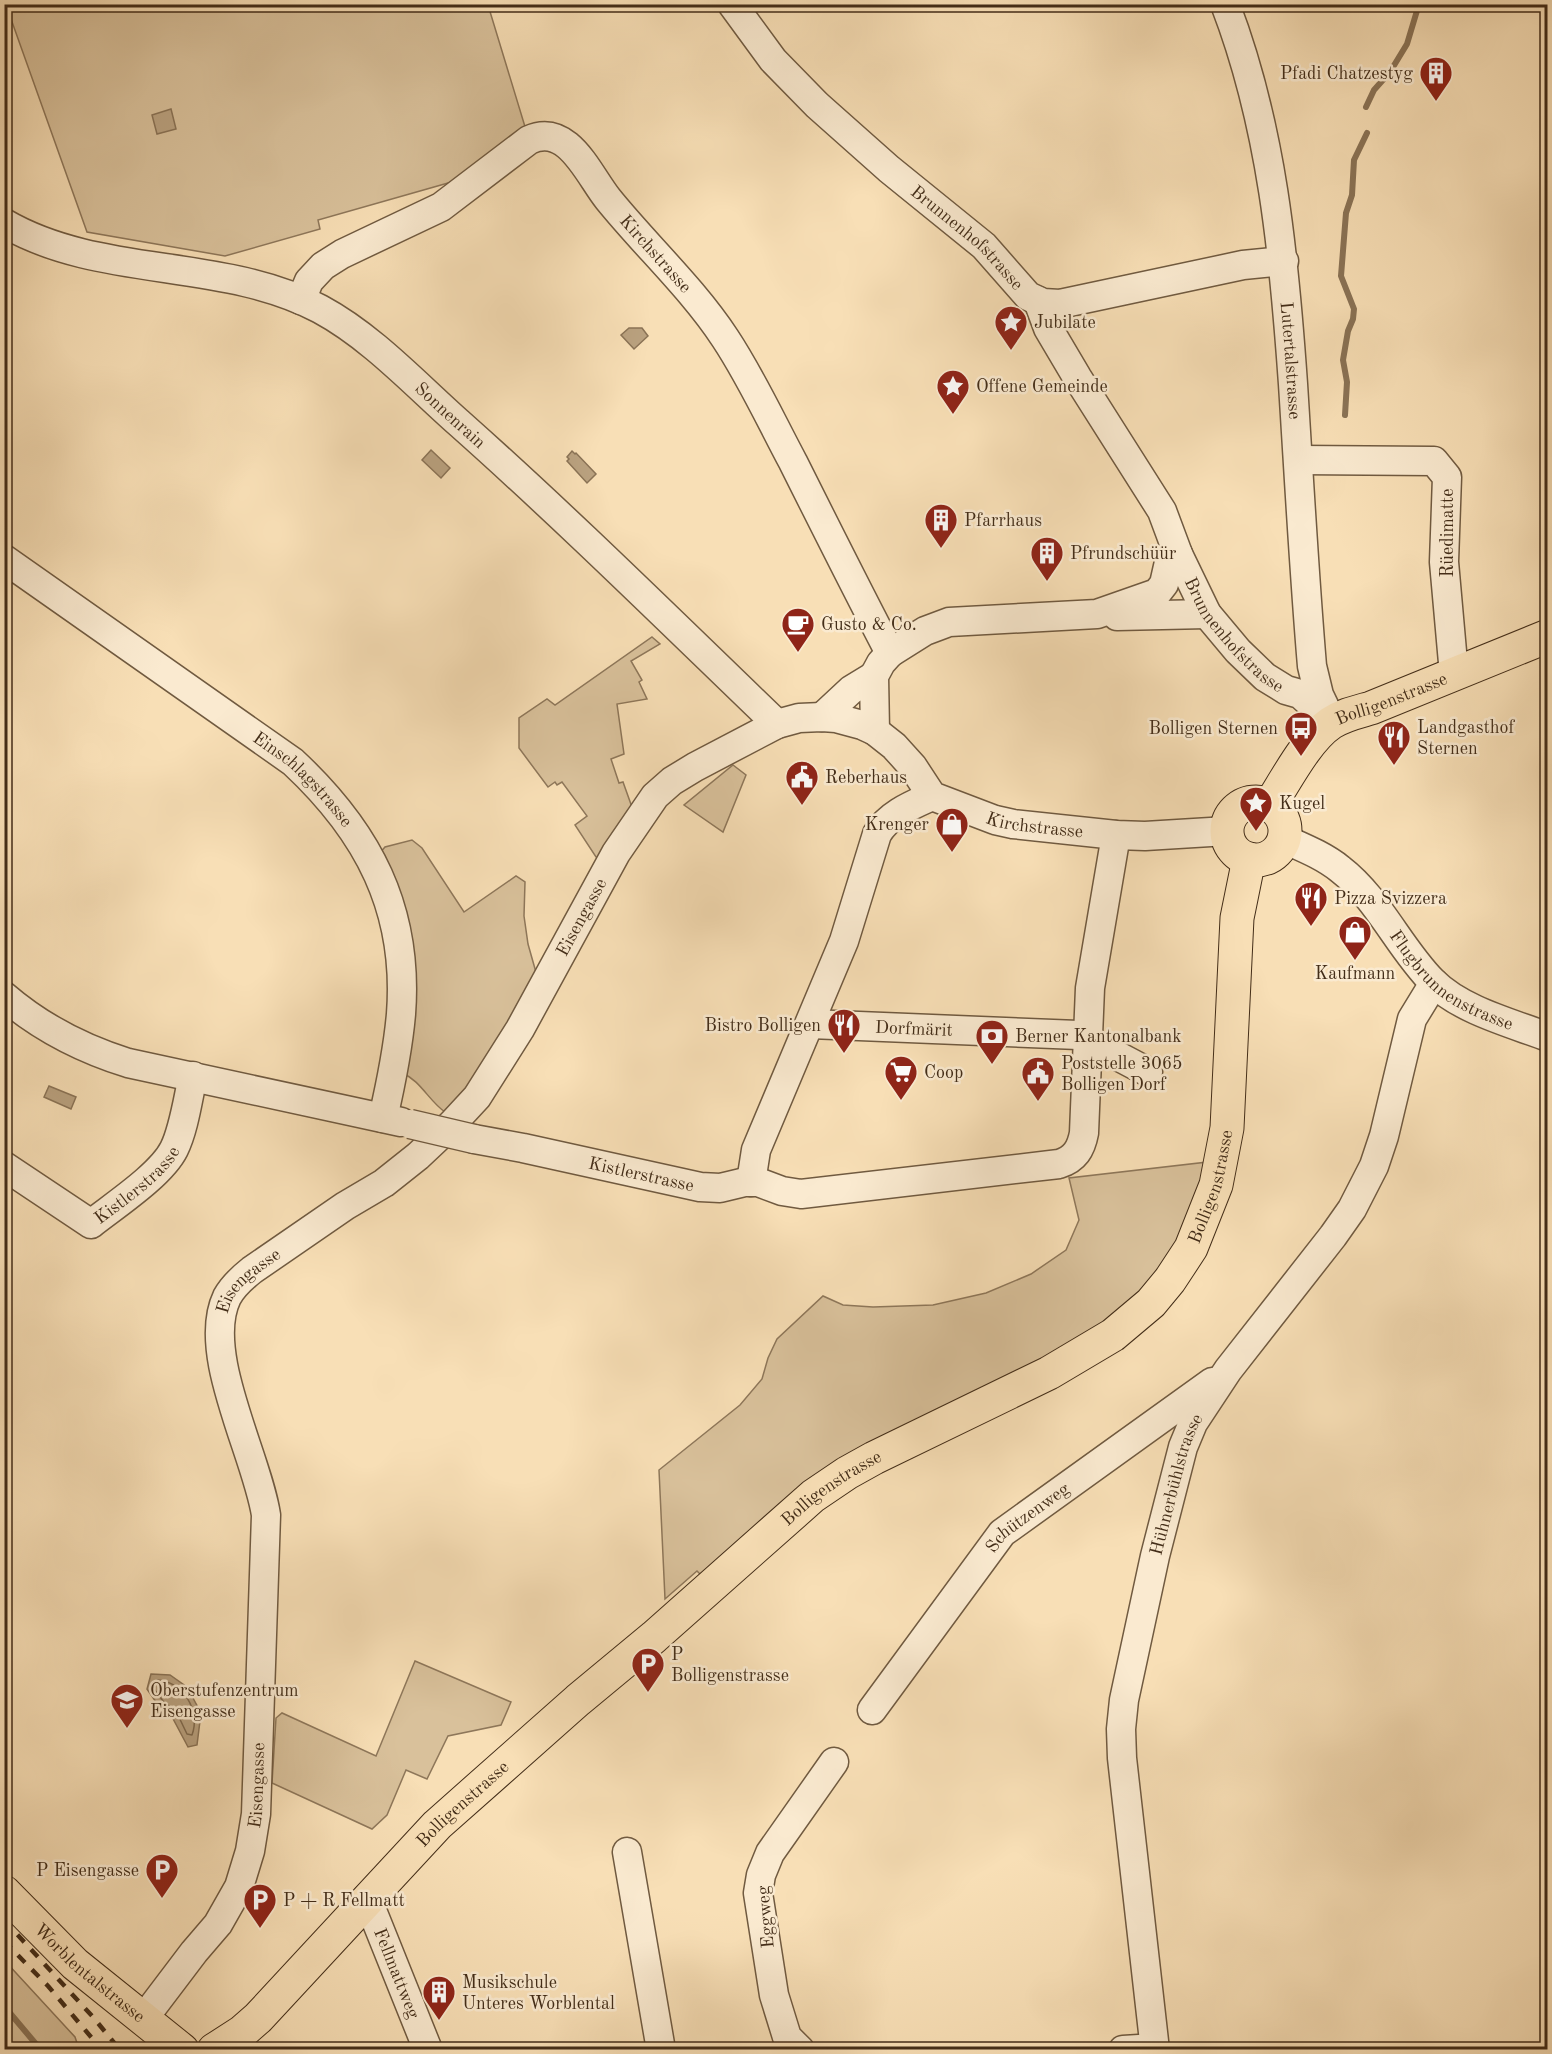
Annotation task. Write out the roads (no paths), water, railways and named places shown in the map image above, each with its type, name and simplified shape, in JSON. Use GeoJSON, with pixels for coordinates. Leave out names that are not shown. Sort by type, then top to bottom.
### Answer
{"type":"FeatureCollection","features":[{"type":"Feature","properties":{"kind":"main road","name":"Bolligenstrasse"},"geometry":{"type":"LineString","coordinates":[[1270,805],[1301,757],[1324,728],[1332,722],[1548,636]]}},
{"type":"Feature","properties":{"kind":"main road"},"geometry":{"type":"LineString","coordinates":[[1254,802],[1270,805],[1282,816],[1286,831],[1277,852],[1264,859],[1249,859],[1236,852],[1227,831],[1232,814],[1238,808],[1254,802]]}},
{"type":"Feature","properties":{"kind":"main road","name":"Bolligenstrasse"},"geometry":{"type":"LineString","coordinates":[[214,2049],[250,2025],[450,1812],[654,1637],[813,1496],[856,1468],[1049,1372],[1104,1341],[1127,1324],[1164,1288],[1191,1248],[1216,1185],[1227,1128],[1237,918],[1249,859]]}},
{"type":"Feature","properties":{"kind":"main road","name":"Worblentalstrasse"},"geometry":{"type":"LineString","coordinates":[[4,1892],[75,1964],[182,2049]]}},
{"type":"Feature","properties":{"kind":"street","name":"Brunnenhofstrasse"},"geometry":{"type":"LineString","coordinates":[[732,4],[766,51],[793,82],[889,169],[984,246],[1023,290],[1038,301],[1048,328],[1162,511],[1178,554],[1207,614],[1238,651],[1265,677],[1281,688],[1300,694],[1332,722]]}},
{"type":"Feature","properties":{"kind":"street","name":"Lutertalstrasse"},"geometry":{"type":"LineString","coordinates":[[1225,4],[1248,70],[1262,121],[1284,261],[1312,666],[1319,695],[1332,722]]}},
{"type":"Feature","properties":{"kind":"street","name":"Kirchstrasse"},"geometry":{"type":"LineString","coordinates":[[301,300],[309,281],[316,272],[336,257],[441,207],[529,140],[544,135],[562,140],[573,150],[607,198],[705,311],[734,351],[758,395],[882,665],[875,731]]}},
{"type":"Feature","properties":{"kind":"street","name":"Sonnenrain"},"geometry":{"type":"LineString","coordinates":[[4,223],[35,238],[81,253],[255,284],[301,300],[328,314],[351,329],[404,373],[493,453],[777,724]]}},
{"type":"Feature","properties":{"kind":"street"},"geometry":{"type":"LineString","coordinates":[[1038,301],[1060,304],[1243,265],[1284,261]]}},
{"type":"Feature","properties":{"kind":"street","name":"Rüedimatte"},"geometry":{"type":"LineString","coordinates":[[1299,460],[1434,461],[1443,470],[1447,477],[1444,561],[1454,674]]}},
{"type":"Feature","properties":{"kind":"street"},"geometry":{"type":"LineString","coordinates":[[1097,614],[1157,593],[1164,584],[1169,562],[1178,554]]}},
{"type":"Feature","properties":{"kind":"street","name":"Einschlagstrasse"},"geometry":{"type":"LineString","coordinates":[[4,560],[293,762],[320,788],[366,850],[381,878],[389,903],[400,957],[402,986],[397,1121]]}},
{"type":"Feature","properties":{"kind":"street"},"geometry":{"type":"LineString","coordinates":[[822,717],[851,690],[925,631],[949,622],[1097,614],[1127,617],[1207,614]]}},
{"type":"Feature","properties":{"kind":"street"},"geometry":{"type":"LineString","coordinates":[[751,1182],[756,1150],[846,934],[876,834],[892,816],[933,796],[905,756],[875,731],[849,721],[822,717],[799,718],[777,724]]}},
{"type":"Feature","properties":{"kind":"street","name":"Eisengasse"},"geometry":{"type":"LineString","coordinates":[[144,2018],[194,1952],[214,1930],[227,1910],[239,1887],[254,1838],[266,1515],[263,1495],[230,1395],[223,1358],[220,1327],[228,1296],[237,1283],[252,1270],[403,1168],[467,1108],[520,1029],[616,853],[655,796],[672,781],[695,767],[777,724]]}},
{"type":"Feature","properties":{"kind":"street","name":"Kirchstrasse"},"geometry":{"type":"LineString","coordinates":[[933,796],[984,816],[1013,824],[1145,836],[1227,831]]}},
{"type":"Feature","properties":{"kind":"street"},"geometry":{"type":"LineString","coordinates":[[1088,1041],[1090,988],[1116,835]]}},
{"type":"Feature","properties":{"kind":"street","name":"Flugbrunnenstrasse"},"geometry":{"type":"LineString","coordinates":[[1284,839],[1329,861],[1348,876],[1368,898],[1404,948],[1434,983],[1454,999],[1548,1037]]}},
{"type":"Feature","properties":{"kind":"street","name":"Hühnerbühlstrasse"},"geometry":{"type":"LineString","coordinates":[[1155,2048],[1122,1758],[1121,1729],[1124,1700],[1155,1556],[1183,1447],[1193,1423],[1228,1370],[1333,1236],[1358,1199],[1374,1166],[1384,1136],[1412,1019],[1434,983]]}},
{"type":"Feature","properties":{"kind":"street","name":"Kistlerstrasse"},"geometry":{"type":"LineString","coordinates":[[4,996],[37,1021],[87,1048],[128,1063],[700,1187],[720,1188],[751,1182],[801,1194],[1059,1164],[1072,1158],[1082,1142],[1088,1041]]}},
{"type":"Feature","properties":{"kind":"street","name":"Dorfmärit"},"geometry":{"type":"LineString","coordinates":[[810,1024],[1078,1035],[1148,1072]]}},
{"type":"Feature","properties":{"kind":"street","name":"Kistlerstrasse"},"geometry":{"type":"LineString","coordinates":[[4,1166],[91,1224],[159,1170],[168,1159],[179,1137],[193,1076]]}},
{"type":"Feature","properties":{"kind":"street","name":"Schützenweg"},"geometry":{"type":"LineString","coordinates":[[872,1710],[1002,1533],[1228,1370]]}},
{"type":"Feature","properties":{"kind":"street","name":"Eggweg"},"geometry":{"type":"LineString","coordinates":[[800,2049],[787,2037],[774,1995],[758,1893],[761,1875],[770,1854],[834,1762]]}},
{"type":"Feature","properties":{"kind":"street"},"geometry":{"type":"LineString","coordinates":[[627,1852],[661,2049]]}},
{"type":"Feature","properties":{"kind":"street","name":"Fellmattweg"},"geometry":{"type":"LineString","coordinates":[[367,1898],[428,2049]]}},
{"type":"Feature","properties":{"kind":"street"},"geometry":{"type":"LineString","coordinates":[[1123,2049],[1155,2048]]}},
{"type":"Feature","properties":{"kind":"water"},"geometry":{"type":"Polygon","coordinates":[[[171,109],[176,129],[157,134],[152,115],[171,109]]]}},
{"type":"Feature","properties":{"kind":"water"},"geometry":{"type":"Polygon","coordinates":[[[629,328],[642,328],[648,336],[634,349],[621,335],[629,328]]]}},
{"type":"Feature","properties":{"kind":"water"},"geometry":{"type":"Polygon","coordinates":[[[431,450],[450,468],[441,478],[422,460],[431,450]]]}},
{"type":"Feature","properties":{"kind":"water"},"geometry":{"type":"Polygon","coordinates":[[[572,451],[596,474],[587,483],[567,461],[572,451]]]}},
{"type":"Feature","properties":{"kind":"water"},"geometry":{"type":"Polygon","coordinates":[[[49,1086],[76,1097],[71,1109],[44,1097],[49,1086]]]}},
{"type":"Feature","properties":{"kind":"water"},"geometry":{"type":"Polygon","coordinates":[[[151,1674],[170,1675],[187,1687],[201,1713],[197,1745],[188,1747],[171,1715],[158,1705],[147,1689],[151,1674]]]}},
{"type":"Feature","properties":{"kind":"waterway"},"geometry":{"type":"LineString","coordinates":[[1366,107],[1374,90],[1390,72],[1407,44],[1419,4]]}},
{"type":"Feature","properties":{"kind":"waterway"},"geometry":{"type":"LineString","coordinates":[[1345,415],[1347,382],[1343,360],[1354,309],[1341,276],[1346,213],[1352,195],[1354,160],[1367,133]]}},
{"type":"Feature","properties":{"kind":"waterway"},"geometry":{"type":"LineString","coordinates":[[4,2006],[41,2050]]}},
{"type":"Feature","properties":{"kind":"railway"},"geometry":{"type":"LineString","coordinates":[[4,1920],[93,2017],[120,2050]]}},
{"type":"Feature","properties":{"kind":"railway"},"geometry":{"type":"LineString","coordinates":[[4,1941],[48,1986],[102,2050]]}},
{"type":"Feature","properties":{"kind":"place","name":"Pfadi Chatzestyg"},"geometry":{"type":"Point","coordinates":[1436,102]}},
{"type":"Feature","properties":{"kind":"place","name":"Jubilate"},"geometry":{"type":"Point","coordinates":[1011,351]}},
{"type":"Feature","properties":{"kind":"place","name":"Offene Gemeinde"},"geometry":{"type":"Point","coordinates":[953,415]}},
{"type":"Feature","properties":{"kind":"place","name":"Pfarrhaus"},"geometry":{"type":"Point","coordinates":[941,549]}},
{"type":"Feature","properties":{"kind":"place","name":"Pfrundschüür"},"geometry":{"type":"Point","coordinates":[1047,582]}},
{"type":"Feature","properties":{"kind":"place","name":"Gusto & Co."},"geometry":{"type":"Point","coordinates":[798,653]}},
{"type":"Feature","properties":{"kind":"place","name":"Bolligen Sternen"},"geometry":{"type":"Point","coordinates":[1301,757]}},
{"type":"Feature","properties":{"kind":"place","name":"Landgasthof Sternen"},"geometry":{"type":"Point","coordinates":[1394,766]}},
{"type":"Feature","properties":{"kind":"place","name":"Reberhaus"},"geometry":{"type":"Point","coordinates":[802,806]}},
{"type":"Feature","properties":{"kind":"place","name":"Kugel"},"geometry":{"type":"Point","coordinates":[1256,832]}},
{"type":"Feature","properties":{"kind":"place","name":"Krenger"},"geometry":{"type":"Point","coordinates":[952,853]}},
{"type":"Feature","properties":{"kind":"place","name":"Pizza Svizzera"},"geometry":{"type":"Point","coordinates":[1311,927]}},
{"type":"Feature","properties":{"kind":"place","name":"Kaufmann"},"geometry":{"type":"Point","coordinates":[1355,961]}},
{"type":"Feature","properties":{"kind":"place","name":"Bistro Bolligen"},"geometry":{"type":"Point","coordinates":[844,1054]}},
{"type":"Feature","properties":{"kind":"place","name":"Berner Kantonalbank"},"geometry":{"type":"Point","coordinates":[992,1065]}},
{"type":"Feature","properties":{"kind":"place","name":"Coop"},"geometry":{"type":"Point","coordinates":[901,1101]}},
{"type":"Feature","properties":{"kind":"place","name":"Poststelle 3065 Bolligen Dorf"},"geometry":{"type":"Point","coordinates":[1038,1102]}},
{"type":"Feature","properties":{"kind":"place","name":"P Bolligenstrasse"},"geometry":{"type":"Point","coordinates":[648,1693]}},
{"type":"Feature","properties":{"kind":"place","name":"Oberstufenzentrum Eisengasse"},"geometry":{"type":"Point","coordinates":[127,1729]}},
{"type":"Feature","properties":{"kind":"place","name":"P Eisengasse"},"geometry":{"type":"Point","coordinates":[162,1899]}},
{"type":"Feature","properties":{"kind":"place","name":"P + R Fellmatt"},"geometry":{"type":"Point","coordinates":[260,1929]}},
{"type":"Feature","properties":{"kind":"place","name":"Musikschule Unteres Worblental"},"geometry":{"type":"Point","coordinates":[439,2021]}}]}
